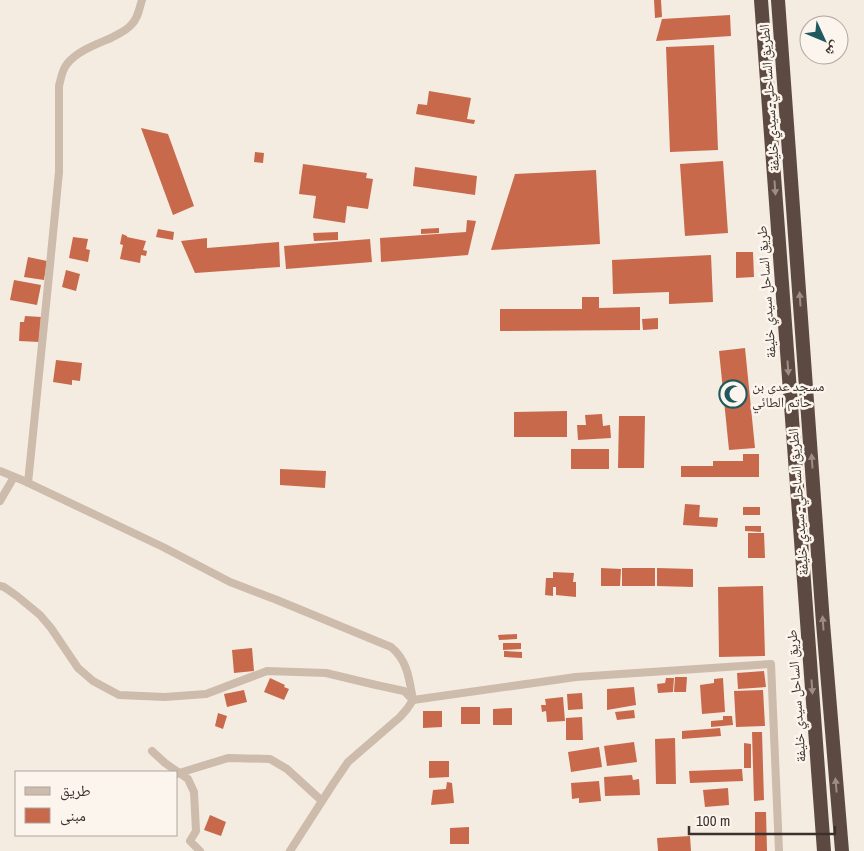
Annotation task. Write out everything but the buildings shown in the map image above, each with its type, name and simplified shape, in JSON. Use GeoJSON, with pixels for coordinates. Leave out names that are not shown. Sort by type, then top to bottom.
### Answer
{"type":"FeatureCollection","features":[{"type":"Feature","properties":{"kind":"highway","name":"طريق الساحل سيدي خليفة"},"geometry":{"type":"LineString","coordinates":[[761,0],[824,851]]}},
{"type":"Feature","properties":{"kind":"highway","name":"الطريق الساحلي- سيدي خليفة"},"geometry":{"type":"LineString","coordinates":[[778,0],[823,623],[842,851]]}},
{"type":"Feature","properties":{"kind":"street"},"geometry":{"type":"LineString","coordinates":[[28,483],[58,181],[59,86],[62,72],[74,56],[123,32],[132,25],[142,0]]}},
{"type":"Feature","properties":{"kind":"street"},"geometry":{"type":"LineString","coordinates":[[0,471],[163,547],[230,582],[391,647],[397,652],[406,667],[413,700],[400,717],[348,762],[290,851]]}},
{"type":"Feature","properties":{"kind":"street"},"geometry":{"type":"LineString","coordinates":[[0,500],[14,477]]}},
{"type":"Feature","properties":{"kind":"street"},"geometry":{"type":"LineString","coordinates":[[0,586],[17,596],[40,615],[78,668],[93,681],[119,695],[165,697],[206,694],[267,671],[326,673],[404,691],[413,700]]}},
{"type":"Feature","properties":{"kind":"street"},"geometry":{"type":"LineString","coordinates":[[413,700],[576,677],[771,664],[779,851]]}},
{"type":"Feature","properties":{"kind":"street"},"geometry":{"type":"LineString","coordinates":[[152,751],[174,771]]}},
{"type":"Feature","properties":{"kind":"street"},"geometry":{"type":"LineString","coordinates":[[178,773],[228,758],[270,759],[288,769],[322,801]]}},
{"type":"Feature","properties":{"kind":"street"},"geometry":{"type":"LineString","coordinates":[[178,774],[188,779],[194,792],[196,831],[190,842],[200,851]]}},
{"type":"Feature","properties":{"kind":"place","name":"مسجد عدي بن حاتم الطائي"},"geometry":{"type":"Point","coordinates":[733,394]}}]}
